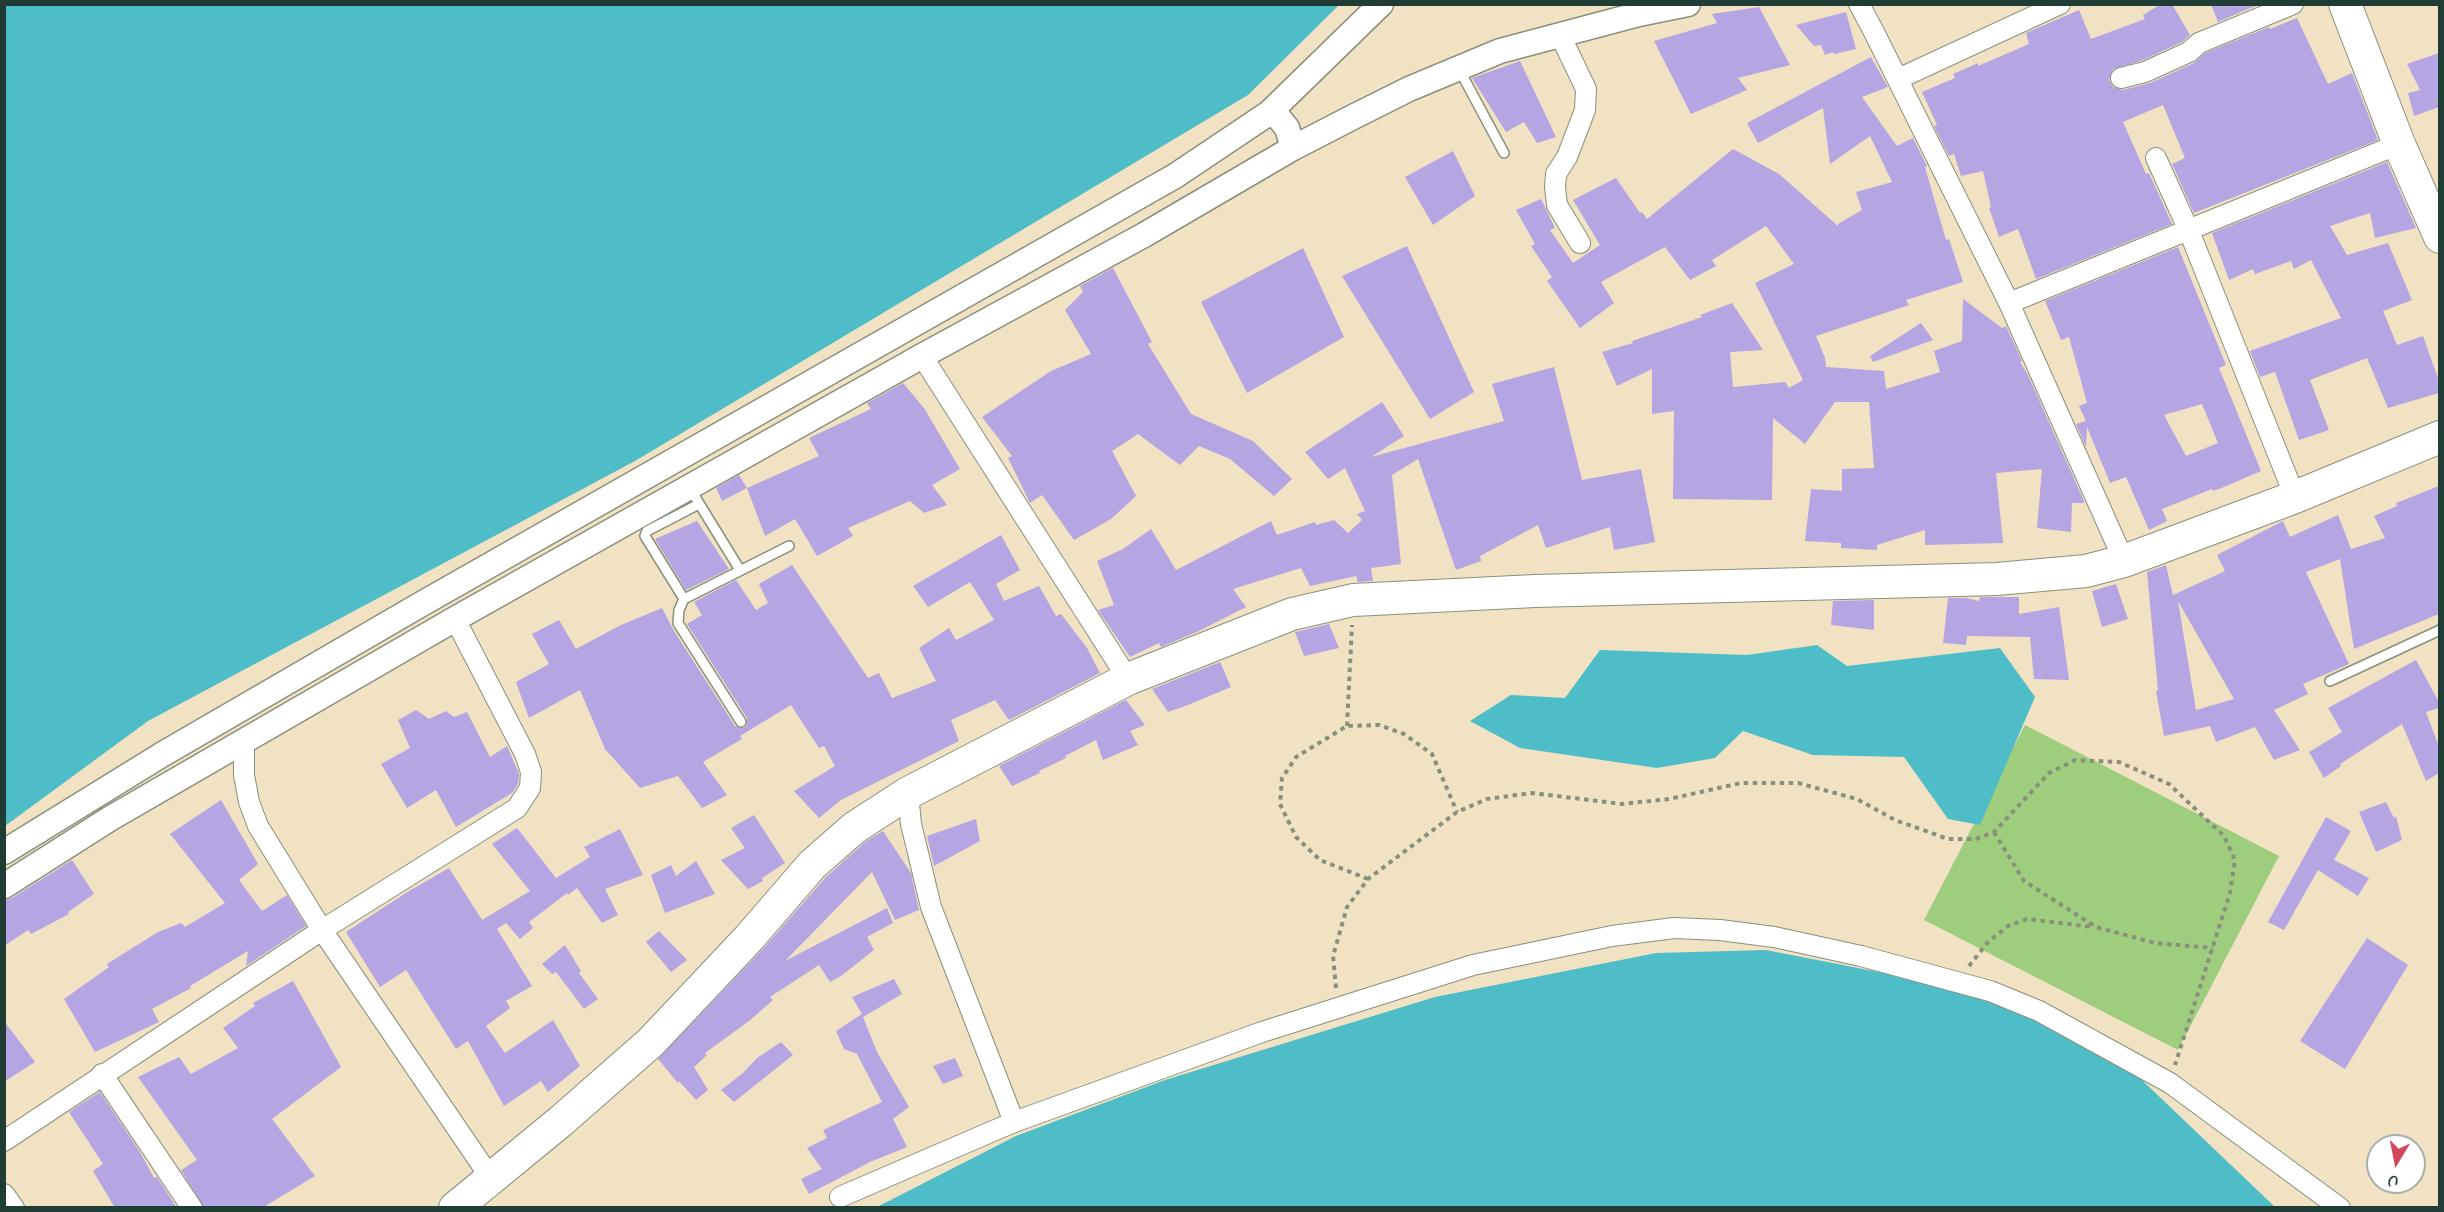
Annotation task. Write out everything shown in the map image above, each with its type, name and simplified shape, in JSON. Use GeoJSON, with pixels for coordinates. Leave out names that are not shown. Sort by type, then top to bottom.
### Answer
{"type":"FeatureCollection","features":[{"type":"Feature","properties":{"kind":"highway"},"geometry":{"type":"LineString","coordinates":[[2345,4],[2399,144],[2439,237]]}},
{"type":"Feature","properties":{"kind":"highway"},"geometry":{"type":"LineString","coordinates":[[455,1208],[561,1121],[651,1042],[749,938],[812,865],[854,828],[908,793],[1128,679],[1292,614],[1353,600],[1535,591],[1997,579],[2086,571],[2124,561],[2295,497],[2439,437]]}},
{"type":"Feature","properties":{"kind":"street"},"geometry":{"type":"LineString","coordinates":[[4,852],[164,754],[425,602],[1174,176],[1269,113],[1381,4]]}},
{"type":"Feature","properties":{"kind":"street"},"geometry":{"type":"LineString","coordinates":[[4,886],[111,818],[455,620],[648,521],[922,356],[1144,235],[1293,148],[1400,94],[1500,51],[1639,14],[1688,4]]}},
{"type":"Feature","properties":{"kind":"street"},"geometry":{"type":"LineString","coordinates":[[1858,4],[1898,79],[2009,303],[2066,426],[2124,561]]}},
{"type":"Feature","properties":{"kind":"street"},"geometry":{"type":"LineString","coordinates":[[1898,79],[2061,4]]}},
{"type":"Feature","properties":{"kind":"street"},"geometry":{"type":"LineString","coordinates":[[2121,78],[2145,72],[2189,52],[2199,43],[2293,4]]}},
{"type":"Feature","properties":{"kind":"street"},"geometry":{"type":"LineString","coordinates":[[1560,35],[1586,88],[1585,110],[1567,157],[1556,174],[1555,187],[1557,205],[1580,243]]}},
{"type":"Feature","properties":{"kind":"street"},"geometry":{"type":"LineString","coordinates":[[1269,113],[1279,118],[1287,128],[1293,148]]}},
{"type":"Feature","properties":{"kind":"street"},"geometry":{"type":"LineString","coordinates":[[2009,303],[2399,144]]}},
{"type":"Feature","properties":{"kind":"street"},"geometry":{"type":"LineString","coordinates":[[2156,158],[2189,231],[2295,497]]}},
{"type":"Feature","properties":{"kind":"street"},"geometry":{"type":"LineString","coordinates":[[922,356],[1128,679]]}},
{"type":"Feature","properties":{"kind":"street"},"geometry":{"type":"LineString","coordinates":[[683,457],[696,491]]}},
{"type":"Feature","properties":{"kind":"street"},"geometry":{"type":"LineString","coordinates":[[4,1141],[322,930],[517,808],[530,788],[531,772],[525,754],[455,620]]}},
{"type":"Feature","properties":{"kind":"street"},"geometry":{"type":"LineString","coordinates":[[244,741],[244,775],[249,802],[258,826],[322,930],[490,1177]]}},
{"type":"Feature","properties":{"kind":"street"},"geometry":{"type":"LineString","coordinates":[[908,793],[911,824],[931,907],[1014,1122]]}},
{"type":"Feature","properties":{"kind":"street"},"geometry":{"type":"LineString","coordinates":[[840,1197],[1014,1122],[1262,1032],[1473,965],[1612,936],[1674,928],[1720,930],[1774,937],[1861,956],[1990,991],[2039,1011],[2170,1083],[2340,1208]]}},
{"type":"Feature","properties":{"kind":"street"},"geometry":{"type":"LineString","coordinates":[[102,1074],[192,1208]]}},
{"type":"Feature","properties":{"kind":"street"},"geometry":{"type":"LineString","coordinates":[[4,1194],[14,1208]]}},
{"type":"Feature","properties":{"kind":"lane"},"geometry":{"type":"LineString","coordinates":[[1459,69],[1504,153]]}},
{"type":"Feature","properties":{"kind":"lane"},"geometry":{"type":"LineString","coordinates":[[696,491],[740,570]]}},
{"type":"Feature","properties":{"kind":"lane"},"geometry":{"type":"LineString","coordinates":[[648,521],[645,536],[647,542],[684,599]]}},
{"type":"Feature","properties":{"kind":"lane"},"geometry":{"type":"LineString","coordinates":[[741,722],[678,623],[679,610],[684,599],[789,546]]}},
{"type":"Feature","properties":{"kind":"lane"},"geometry":{"type":"LineString","coordinates":[[2330,681],[2439,630]]}},
{"type":"Feature","properties":{"kind":"path"},"geometry":{"type":"LineString","coordinates":[[1347,726],[1353,600]]}},
{"type":"Feature","properties":{"kind":"path"},"geometry":{"type":"LineString","coordinates":[[1368,879],[1320,860],[1296,837],[1280,804],[1282,778],[1296,757],[1347,726],[1379,725],[1404,734],[1432,754],[1457,812]]}},
{"type":"Feature","properties":{"kind":"path"},"geometry":{"type":"LineString","coordinates":[[1338,1008],[1333,956],[1347,907],[1368,879],[1457,812],[1487,799],[1532,793],[1622,804],[1669,799],[1741,783],[1798,783],[1857,800],[1895,820],[1947,839],[1976,839],[1994,832],[2049,773],[2075,760],[2119,762],[2169,784],[2224,836],[2235,860],[2230,893],[2170,1083]]}},
{"type":"Feature","properties":{"kind":"path"},"geometry":{"type":"LineString","coordinates":[[1994,832],[2024,881],[2096,927]]}},
{"type":"Feature","properties":{"kind":"path"},"geometry":{"type":"LineString","coordinates":[[1956,982],[1988,942],[2008,926],[2027,919],[2096,927],[2155,943],[2212,948]]}},
{"type":"Feature","properties":{"kind":"green space"},"geometry":{"type":"Polygon","coordinates":[[[2025,725],[2279,856],[2178,1050],[1924,920],[2025,725]]]}},
{"type":"Feature","properties":{"kind":"water"},"geometry":{"type":"Polygon","coordinates":[[[5,4],[1339,5],[1248,95],[635,461],[148,721],[5,826],[5,4]]]}},
{"type":"Feature","properties":{"kind":"water"},"geometry":{"type":"Polygon","coordinates":[[[1817,645],[1847,666],[2000,648],[2035,697],[1980,825],[1948,819],[1904,757],[1813,755],[1743,731],[1715,758],[1657,768],[1520,748],[1470,721],[1511,695],[1565,698],[1600,650],[1747,655],[1817,645]]]}},
{"type":"Feature","properties":{"kind":"water"},"geometry":{"type":"Polygon","coordinates":[[[1766,950],[1981,992],[2123,1062],[2275,1207],[875,1208],[1016,1136],[1165,1080],[1435,997],[1656,953],[1766,950]]]}},
{"type":"Feature","properties":{"kind":"building"},"geometry":{"type":"Polygon","coordinates":[[[2161,4],[2172,4],[2190,35],[2182,42],[2141,61],[2113,69],[2109,80],[2113,87],[2123,90],[2150,83],[2194,63],[2205,53],[2297,18],[2328,84],[2352,73],[2378,140],[2194,213],[2172,164],[2185,158],[2163,105],[2123,122],[2172,224],[2036,279],[2018,229],[1999,237],[1989,208],[1991,207],[1983,171],[1961,176],[1954,154],[1949,156],[1934,126],[1937,125],[1922,92],[1955,78],[1953,74],[2029,44],[2026,33],[2079,10],[2091,39],[2145,19],[2143,15],[2161,4]]]}},
{"type":"Feature","properties":{"kind":"building"},"geometry":{"type":"Polygon","coordinates":[[[2211,4],[2260,4],[2218,22],[2211,4]]]}},
{"type":"Feature","properties":{"kind":"building"},"geometry":{"type":"Polygon","coordinates":[[[1759,7],[1790,65],[1738,78],[1747,90],[1691,114],[1654,41],[1717,23],[1712,14],[1759,7]]]}},
{"type":"Feature","properties":{"kind":"building"},"geometry":{"type":"Polygon","coordinates":[[[1846,12],[1856,49],[1825,55],[1821,45],[1814,46],[1796,25],[1846,12]]]}},
{"type":"Feature","properties":{"kind":"building"},"geometry":{"type":"Polygon","coordinates":[[[2439,53],[2439,107],[2414,116],[2408,93],[2420,90],[2407,64],[2439,53]]]}},
{"type":"Feature","properties":{"kind":"building"},"geometry":{"type":"Polygon","coordinates":[[[1871,57],[1888,87],[1862,97],[1897,146],[1913,138],[1927,166],[1925,167],[1946,240],[1949,239],[1963,282],[1906,300],[1909,305],[1816,336],[1825,358],[1826,367],[1884,371],[1886,389],[1940,372],[1934,351],[1962,341],[1963,299],[2002,328],[2006,326],[2022,361],[2020,362],[2028,375],[2084,501],[2084,503],[2072,503],[2071,532],[2037,528],[2042,469],[1996,473],[2003,543],[1925,545],[1925,530],[1877,545],[1877,550],[1841,548],[1841,543],[1805,541],[1811,489],[1842,491],[1842,469],[1874,468],[1869,402],[1835,402],[1805,444],[1773,418],[1772,500],[1673,499],[1674,411],[1652,414],[1652,369],[1617,386],[1602,352],[1702,317],[1700,315],[1732,303],[1763,350],[1730,352],[1733,387],[1785,382],[1789,388],[1803,380],[1755,283],[1794,264],[1766,226],[1712,260],[1716,266],[1690,280],[1665,247],[1601,282],[1614,303],[1580,328],[1547,281],[1552,277],[1531,246],[1535,244],[1516,210],[1541,199],[1555,228],[1550,230],[1573,263],[1600,245],[1573,200],[1616,178],[1640,213],[1642,212],[1647,219],[1733,149],[1779,174],[1838,226],[1862,210],[1856,192],[1892,182],[1870,136],[1830,164],[1823,108],[1758,143],[1747,123],[1871,57]]]}},
{"type":"Feature","properties":{"kind":"building"},"geometry":{"type":"Polygon","coordinates":[[[1520,61],[1556,137],[1537,143],[1524,122],[1506,132],[1472,78],[1520,61]]]}},
{"type":"Feature","properties":{"kind":"building"},"geometry":{"type":"Polygon","coordinates":[[[1453,151],[1475,196],[1433,225],[1405,177],[1453,151]]]}},
{"type":"Feature","properties":{"kind":"building"},"geometry":{"type":"Polygon","coordinates":[[[2387,162],[2416,228],[2375,238],[2370,213],[2330,226],[2347,255],[2388,243],[2412,300],[2383,311],[2397,345],[2423,336],[2439,381],[2439,393],[2388,408],[2367,358],[2310,380],[2329,430],[2299,440],[2275,372],[2260,377],[2250,351],[2341,318],[2311,260],[2294,269],[2291,261],[2255,274],[2253,269],[2229,280],[2212,233],[2387,162]]]}},
{"type":"Feature","properties":{"kind":"building"},"geometry":{"type":"Polygon","coordinates":[[[1407,246],[1474,392],[1430,419],[1342,276],[1407,246]]]}},
{"type":"Feature","properties":{"kind":"building"},"geometry":{"type":"Polygon","coordinates":[[[2178,247],[2226,365],[2219,368],[2261,471],[2162,509],[2167,521],[2149,530],[2126,477],[2110,483],[2087,427],[2086,447],[2076,424],[2086,421],[2079,406],[2087,403],[2069,337],[2061,340],[2045,301],[2178,247]],[[2202,404],[2164,415],[2186,456],[2218,443],[2202,404]]]}},
{"type":"Feature","properties":{"kind":"building"},"geometry":{"type":"Polygon","coordinates":[[[1303,248],[1344,337],[1247,393],[1201,302],[1303,248]]]}},
{"type":"Feature","properties":{"kind":"building"},"geometry":{"type":"Polygon","coordinates":[[[1113,268],[1152,342],[1148,344],[1191,414],[1253,441],[1292,479],[1274,496],[1230,459],[1199,446],[1180,465],[1138,434],[1112,451],[1136,496],[1111,519],[1074,540],[1042,495],[1030,503],[1008,458],[1012,456],[982,417],[1051,371],[1091,354],[1065,310],[1083,292],[1080,286],[1113,268]]]}},
{"type":"Feature","properties":{"kind":"building"},"geometry":{"type":"Polygon","coordinates":[[[1921,323],[1933,340],[1873,362],[1870,356],[1921,323]]]}},
{"type":"Feature","properties":{"kind":"building"},"geometry":{"type":"Polygon","coordinates":[[[1554,367],[1582,480],[1641,469],[1655,542],[1614,550],[1610,527],[1546,548],[1538,525],[1480,556],[1481,561],[1456,570],[1418,459],[1392,475],[1401,564],[1371,568],[1373,581],[1358,582],[1356,576],[1310,586],[1301,568],[1233,589],[1246,607],[1199,631],[1161,647],[1159,643],[1130,657],[1098,610],[1114,605],[1097,561],[1123,549],[1151,529],[1176,570],[1271,521],[1277,535],[1315,522],[1316,525],[1334,520],[1348,533],[1362,520],[1357,514],[1365,511],[1345,468],[1328,479],[1305,452],[1382,402],[1404,436],[1371,457],[1504,421],[1492,384],[1554,367]]]}},
{"type":"Feature","properties":{"kind":"building"},"geometry":{"type":"Polygon","coordinates":[[[903,383],[924,408],[960,469],[932,485],[947,505],[924,513],[910,501],[848,528],[853,536],[817,556],[795,519],[765,536],[747,488],[819,456],[809,438],[871,409],[867,403],[903,383]]]}},
{"type":"Feature","properties":{"kind":"building"},"geometry":{"type":"Polygon","coordinates":[[[739,475],[747,488],[722,501],[716,488],[739,475]]]}},
{"type":"Feature","properties":{"kind":"building"},"geometry":{"type":"Polygon","coordinates":[[[2439,486],[2439,614],[2354,649],[2340,559],[2306,572],[2349,664],[2303,684],[2308,694],[2274,710],[2300,750],[2274,760],[2255,727],[2216,742],[2210,726],[2164,736],[2156,691],[2158,690],[2147,572],[2166,565],[2173,595],[2225,571],[2217,555],[2283,521],[2290,537],[2338,515],[2351,549],[2385,538],[2374,516],[2397,506],[2396,503],[2439,486]],[[2178,601],[2196,710],[2234,699],[2178,601]]]}},
{"type":"Feature","properties":{"kind":"building"},"geometry":{"type":"Polygon","coordinates":[[[697,521],[729,569],[686,590],[655,539],[697,521]]]}},
{"type":"Feature","properties":{"kind":"building"},"geometry":{"type":"Polygon","coordinates":[[[1001,535],[1020,570],[996,584],[1004,601],[1039,586],[1056,616],[1061,614],[1087,648],[1100,673],[1009,720],[995,700],[951,720],[959,741],[841,800],[819,818],[794,791],[835,766],[824,746],[819,748],[791,705],[740,736],[742,739],[703,762],[727,795],[702,808],[678,776],[640,788],[605,749],[580,690],[529,718],[516,682],[549,664],[532,634],[559,620],[576,649],[619,626],[662,608],[674,631],[735,726],[744,728],[747,725],[747,718],[687,624],[702,615],[694,602],[736,580],[756,610],[768,603],[759,584],[792,565],[868,678],[879,673],[892,698],[936,681],[919,648],[949,628],[956,640],[994,620],[970,582],[928,607],[913,586],[1001,535]]]}},
{"type":"Feature","properties":{"kind":"building"},"geometry":{"type":"Polygon","coordinates":[[[2116,584],[2128,619],[2102,627],[2092,591],[2116,584]]]}},
{"type":"Feature","properties":{"kind":"building"},"geometry":{"type":"Polygon","coordinates":[[[1980,597],[2019,597],[2019,614],[2059,607],[2069,680],[2034,679],[2030,637],[1967,636],[1966,645],[1943,643],[1948,598],[1979,601],[1980,597]]]}},
{"type":"Feature","properties":{"kind":"building"},"geometry":{"type":"Polygon","coordinates":[[[1874,600],[1874,630],[1831,625],[1833,601],[1874,600]]]}},
{"type":"Feature","properties":{"kind":"building"},"geometry":{"type":"Polygon","coordinates":[[[1329,624],[1339,648],[1304,656],[1295,632],[1329,624]]]}},
{"type":"Feature","properties":{"kind":"building"},"geometry":{"type":"Polygon","coordinates":[[[2416,660],[2439,702],[2439,708],[2426,712],[2439,747],[2439,773],[2426,781],[2402,724],[2340,764],[2341,766],[2324,778],[2309,752],[2342,732],[2328,708],[2416,660]]]}},
{"type":"Feature","properties":{"kind":"building"},"geometry":{"type":"Polygon","coordinates":[[[1220,662],[1231,687],[1188,705],[1168,712],[1152,689],[1220,662]]]}},
{"type":"Feature","properties":{"kind":"building"},"geometry":{"type":"Polygon","coordinates":[[[1126,700],[1145,725],[1130,731],[1138,745],[1103,760],[1096,740],[1039,771],[1040,773],[1012,786],[999,766],[1126,700]]]}},
{"type":"Feature","properties":{"kind":"building"},"geometry":{"type":"Polygon","coordinates":[[[416,710],[429,719],[446,711],[454,717],[467,712],[490,757],[507,746],[519,774],[518,784],[512,793],[456,827],[436,790],[407,808],[381,764],[410,748],[398,720],[416,710]]]}},
{"type":"Feature","properties":{"kind":"building"},"geometry":{"type":"Polygon","coordinates":[[[221,800],[258,864],[239,880],[262,911],[287,895],[306,926],[246,966],[248,951],[190,986],[191,988],[152,1009],[159,1022],[95,1052],[64,999],[109,967],[107,964],[158,932],[181,923],[185,927],[225,903],[170,834],[221,800]]]}},
{"type":"Feature","properties":{"kind":"building"},"geometry":{"type":"Polygon","coordinates":[[[2386,802],[2394,818],[2396,816],[2402,840],[2376,852],[2359,812],[2386,802]]]}},
{"type":"Feature","properties":{"kind":"building"},"geometry":{"type":"Polygon","coordinates":[[[754,815],[785,863],[762,878],[763,881],[748,889],[721,860],[745,848],[731,828],[754,815]]]}},
{"type":"Feature","properties":{"kind":"building"},"geometry":{"type":"Polygon","coordinates":[[[2326,817],[2351,831],[2334,860],[2369,878],[2358,896],[2318,870],[2284,930],[2268,922],[2326,817]]]}},
{"type":"Feature","properties":{"kind":"building"},"geometry":{"type":"Polygon","coordinates":[[[976,819],[980,841],[934,866],[927,836],[976,819]]]}},
{"type":"Feature","properties":{"kind":"building"},"geometry":{"type":"Polygon","coordinates":[[[517,828],[556,878],[590,857],[584,847],[620,829],[643,875],[605,889],[618,915],[602,923],[577,888],[529,922],[533,928],[520,939],[506,923],[497,929],[532,986],[506,1001],[510,1008],[486,1026],[505,1053],[553,1020],[580,1066],[548,1092],[541,1081],[504,1106],[468,1041],[456,1049],[406,970],[380,987],[346,932],[449,868],[482,920],[530,891],[492,844],[517,828]]]}},
{"type":"Feature","properties":{"kind":"building"},"geometry":{"type":"Polygon","coordinates":[[[883,831],[911,873],[919,910],[895,920],[872,872],[785,961],[887,908],[893,923],[867,937],[874,950],[830,982],[819,965],[770,997],[773,1000],[749,1021],[705,1053],[707,1055],[694,1067],[708,1090],[696,1100],[658,1059],[762,950],[825,878],[865,842],[883,831]]]}},
{"type":"Feature","properties":{"kind":"building"},"geometry":{"type":"Polygon","coordinates":[[[72,860],[94,894],[68,912],[69,914],[31,934],[28,930],[4,946],[4,900],[12,898],[72,860]]]}},
{"type":"Feature","properties":{"kind":"building"},"geometry":{"type":"Polygon","coordinates":[[[696,861],[715,894],[665,913],[651,875],[671,865],[676,876],[696,861]]]}},
{"type":"Feature","properties":{"kind":"building"},"geometry":{"type":"Polygon","coordinates":[[[659,931],[687,960],[671,972],[646,942],[659,931]]]}},
{"type":"Feature","properties":{"kind":"building"},"geometry":{"type":"Polygon","coordinates":[[[2367,938],[2408,965],[2345,1069],[2300,1041],[2367,938]]]}},
{"type":"Feature","properties":{"kind":"building"},"geometry":{"type":"Polygon","coordinates":[[[565,945],[581,971],[579,973],[598,999],[584,1009],[556,972],[552,974],[542,964],[565,945]]]}},
{"type":"Feature","properties":{"kind":"building"},"geometry":{"type":"Polygon","coordinates":[[[894,979],[902,994],[863,1017],[877,1052],[909,1107],[893,1119],[907,1147],[870,1162],[809,1194],[801,1179],[822,1169],[807,1148],[827,1138],[823,1130],[882,1102],[857,1054],[844,1049],[836,1031],[862,1014],[852,997],[894,979]]]}},
{"type":"Feature","properties":{"kind":"building"},"geometry":{"type":"Polygon","coordinates":[[[293,981],[341,1067],[272,1119],[315,1176],[262,1208],[204,1208],[181,1170],[197,1160],[138,1077],[179,1057],[191,1074],[238,1048],[223,1028],[255,1006],[253,1003],[293,981]]]}},
{"type":"Feature","properties":{"kind":"building"},"geometry":{"type":"Polygon","coordinates":[[[4,1021],[35,1062],[4,1082],[4,1021]]]}},
{"type":"Feature","properties":{"kind":"building"},"geometry":{"type":"Polygon","coordinates":[[[781,1042],[793,1055],[734,1102],[721,1090],[743,1073],[757,1058],[781,1042]]]}},
{"type":"Feature","properties":{"kind":"building"},"geometry":{"type":"Polygon","coordinates":[[[955,1058],[963,1076],[943,1084],[933,1066],[955,1058]]]}},
{"type":"Feature","properties":{"kind":"building"},"geometry":{"type":"Polygon","coordinates":[[[100,1092],[140,1152],[154,1178],[157,1177],[177,1208],[115,1208],[93,1171],[103,1164],[69,1112],[100,1092]]]}}]}
